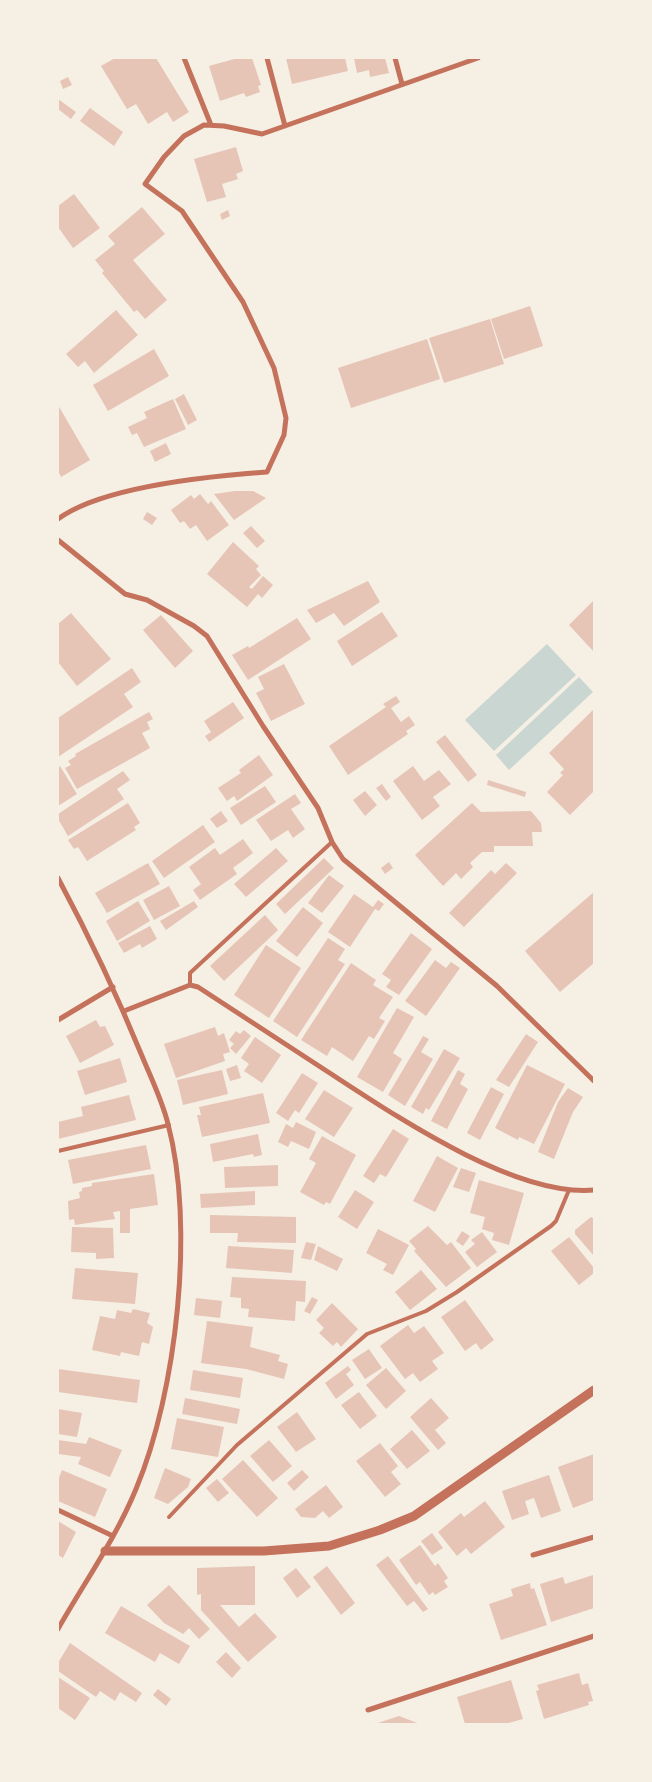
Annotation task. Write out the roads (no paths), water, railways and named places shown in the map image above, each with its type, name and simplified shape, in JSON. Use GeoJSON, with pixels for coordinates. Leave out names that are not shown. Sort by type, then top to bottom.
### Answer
{"type":"FeatureCollection","features":[{"type":"Feature","properties":{"kind":"street"},"geometry":{"type":"LineString","coordinates":[[184,58],[211,125]]}},
{"type":"Feature","properties":{"kind":"street"},"geometry":{"type":"LineString","coordinates":[[267,58],[285,126]]}},
{"type":"Feature","properties":{"kind":"street"},"geometry":{"type":"LineString","coordinates":[[395,58],[402,84]]}},
{"type":"Feature","properties":{"kind":"street"},"geometry":{"type":"LineString","coordinates":[[58,519],[69,511],[126,491],[231,475],[267,472],[278,452],[284,434],[286,418],[274,368],[243,302],[182,211],[145,184],[164,157],[184,136],[204,125],[262,134],[478,58]]}},
{"type":"Feature","properties":{"kind":"street"},"geometry":{"type":"LineString","coordinates":[[58,540],[125,594],[147,600],[194,626],[207,636],[263,726],[318,808],[332,842],[343,859],[497,986],[594,1080]]}},
{"type":"Feature","properties":{"kind":"street"},"geometry":{"type":"LineString","coordinates":[[58,878],[113,986],[168,1125],[177,1170],[180,1237],[176,1309],[170,1352],[163,1395],[147,1459],[136,1489],[113,1536],[58,1629]]}},
{"type":"Feature","properties":{"kind":"street"},"geometry":{"type":"LineString","coordinates":[[124,1011],[190,985],[198,987],[388,1111],[464,1153],[499,1170],[569,1190],[594,1190]]}},
{"type":"Feature","properties":{"kind":"street"},"geometry":{"type":"LineString","coordinates":[[58,1020],[113,986]]}},
{"type":"Feature","properties":{"kind":"street"},"geometry":{"type":"LineString","coordinates":[[105,1551],[264,1552],[329,1546],[380,1530],[414,1516],[594,1390]]}},
{"type":"Feature","properties":{"kind":"street"},"geometry":{"type":"LineString","coordinates":[[58,1510],[113,1536]]}},
{"type":"Feature","properties":{"kind":"street"},"geometry":{"type":"LineString","coordinates":[[533,1555],[594,1537]]}},
{"type":"Feature","properties":{"kind":"street"},"geometry":{"type":"LineString","coordinates":[[368,1710],[594,1636]]}},
{"type":"Feature","properties":{"kind":"lane"},"geometry":{"type":"LineString","coordinates":[[190,985],[190,973],[332,842]]}},
{"type":"Feature","properties":{"kind":"lane"},"geometry":{"type":"LineString","coordinates":[[58,1151],[168,1125]]}},
{"type":"Feature","properties":{"kind":"lane"},"geometry":{"type":"LineString","coordinates":[[168,1517],[237,1444],[367,1334],[426,1311],[457,1292],[551,1226],[556,1221],[569,1190]]}}]}
